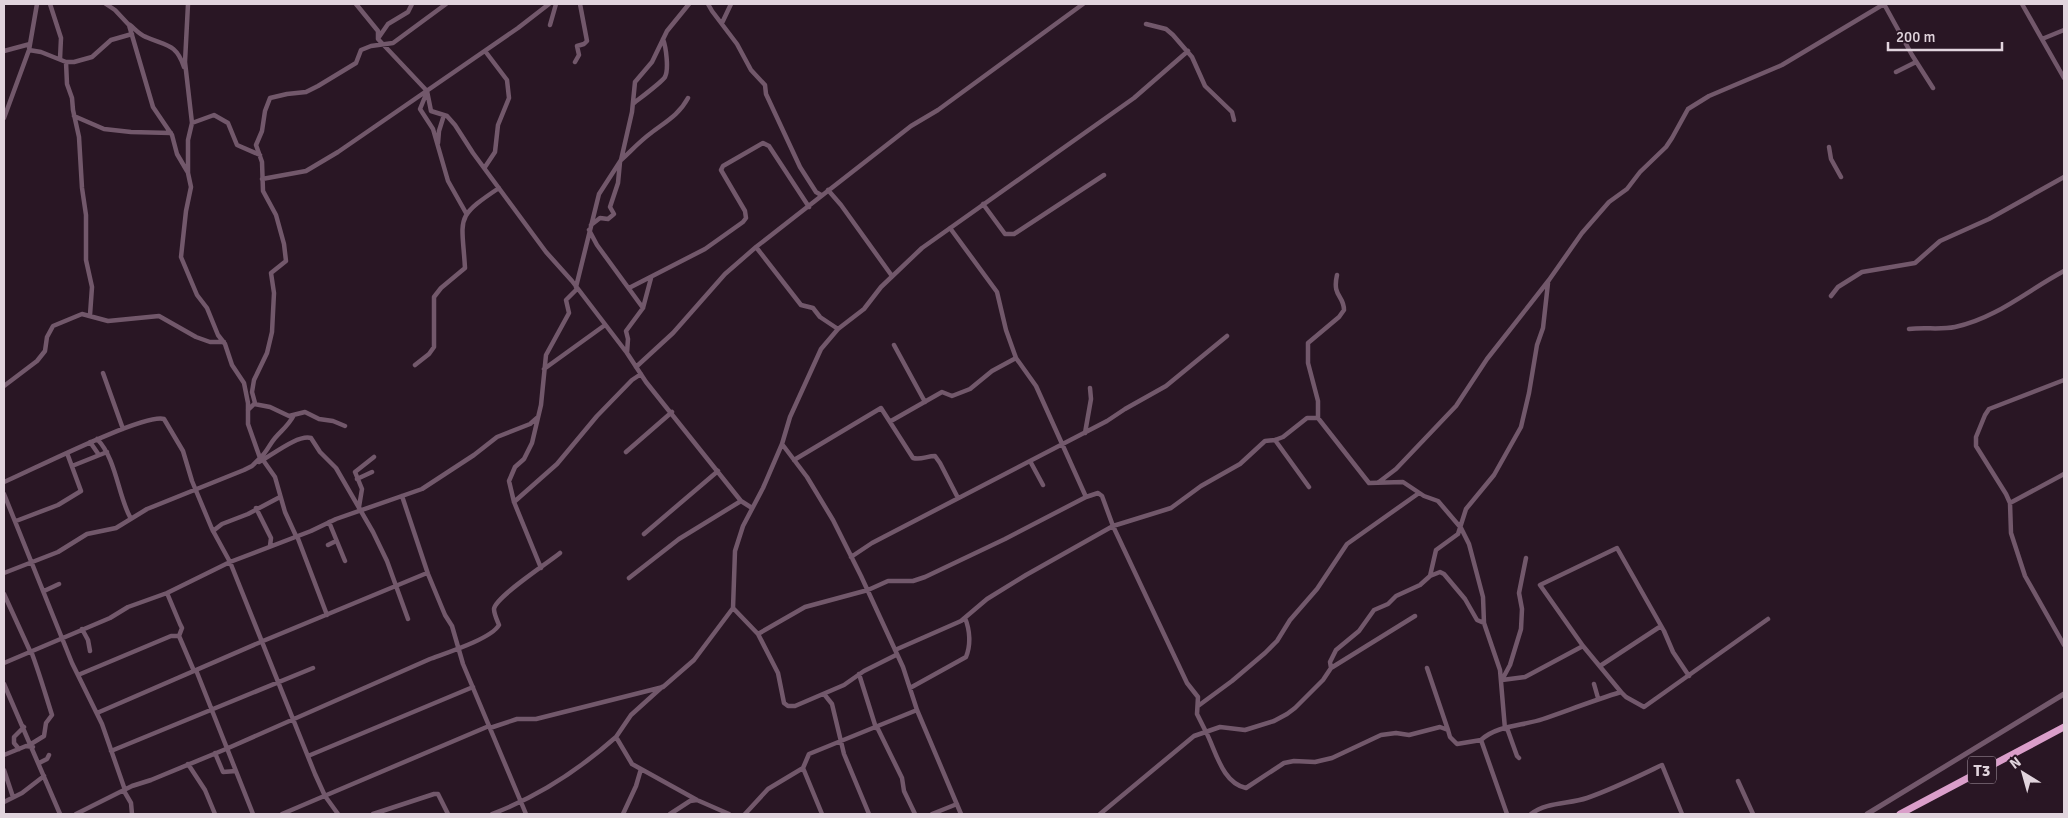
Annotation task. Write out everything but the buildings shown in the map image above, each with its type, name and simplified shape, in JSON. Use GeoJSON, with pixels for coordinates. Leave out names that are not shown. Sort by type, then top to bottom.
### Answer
{"type":"FeatureCollection","features":[{"type":"Feature","properties":{"kind":"highway","name":"T3"},"geometry":{"type":"LineString","coordinates":[[1900,814],[2064,727]]}},
{"type":"Feature","properties":{"kind":"street"},"geometry":{"type":"LineString","coordinates":[[4,118],[30,44],[37,4]]}},
{"type":"Feature","properties":{"kind":"street"},"geometry":{"type":"LineString","coordinates":[[51,4],[62,38],[60,60]]}},
{"type":"Feature","properties":{"kind":"street"},"geometry":{"type":"LineString","coordinates":[[106,4],[144,37],[168,44],[180,55],[186,74]]}},
{"type":"Feature","properties":{"kind":"street"},"geometry":{"type":"LineString","coordinates":[[188,4],[186,74],[192,123],[188,140],[188,173],[191,187],[186,211],[181,257],[197,295],[207,308],[218,335],[224,342],[234,368],[244,383],[248,424],[260,460],[275,477],[280,497],[327,615]]}},
{"type":"Feature","properties":{"kind":"street"},"geometry":{"type":"LineString","coordinates":[[356,4],[378,31],[378,39]]}},
{"type":"Feature","properties":{"kind":"street"},"geometry":{"type":"LineString","coordinates":[[378,39],[388,24],[405,16],[412,4]]}},
{"type":"Feature","properties":{"kind":"street"},"geometry":{"type":"LineString","coordinates":[[254,404],[252,392],[254,380],[267,353],[272,332],[274,293],[271,273],[286,261],[284,244],[276,215],[263,191],[260,156],[256,143],[262,130],[264,110],[270,98],[306,92],[356,63],[361,50],[394,43],[446,4]]}},
{"type":"Feature","properties":{"kind":"street"},"geometry":{"type":"LineString","coordinates":[[262,180],[306,171],[372,130],[549,4]]}},
{"type":"Feature","properties":{"kind":"street"},"geometry":{"type":"LineString","coordinates":[[550,25],[556,4]]}},
{"type":"Feature","properties":{"kind":"street"},"geometry":{"type":"LineString","coordinates":[[575,62],[579,55],[577,46],[587,41],[580,4]]}},
{"type":"Feature","properties":{"kind":"street"},"geometry":{"type":"LineString","coordinates":[[589,228],[600,218],[608,219],[614,214],[610,207],[618,182],[634,103],[635,82],[652,62],[662,39],[689,4]]}},
{"type":"Feature","properties":{"kind":"street"},"geometry":{"type":"LineString","coordinates":[[708,4],[737,44],[751,70],[765,85],[766,94],[800,167],[816,192],[820,195]]}},
{"type":"Feature","properties":{"kind":"street"},"geometry":{"type":"LineString","coordinates":[[722,24],[731,4]]}},
{"type":"Feature","properties":{"kind":"street"},"geometry":{"type":"LineString","coordinates":[[636,367],[673,333],[725,274],[756,247],[809,207],[820,195],[911,126],[938,110],[1083,4]]}},
{"type":"Feature","properties":{"kind":"street"},"geometry":{"type":"LineString","coordinates":[[1378,483],[1396,469],[1428,434],[1446,419],[1487,359],[1594,219],[1609,202],[1627,189],[1640,172],[1669,142],[1691,106],[1709,96],[1782,65],[1884,4],[1916,62],[1933,88]]}},
{"type":"Feature","properties":{"kind":"street"},"geometry":{"type":"LineString","coordinates":[[2022,4],[2064,78]]}},
{"type":"Feature","properties":{"kind":"street"},"geometry":{"type":"LineString","coordinates":[[128,24],[153,107],[171,133],[178,154],[188,173]]}},
{"type":"Feature","properties":{"kind":"street"},"geometry":{"type":"LineString","coordinates":[[1146,24],[1170,31],[1188,52],[1204,83],[1232,112],[1234,120]]}},
{"type":"Feature","properties":{"kind":"street"},"geometry":{"type":"LineString","coordinates":[[2042,39],[2064,30]]}},
{"type":"Feature","properties":{"kind":"street"},"geometry":{"type":"LineString","coordinates":[[28,50],[41,52],[66,62],[89,58],[98,53],[111,40],[132,34]]}},
{"type":"Feature","properties":{"kind":"street"},"geometry":{"type":"LineString","coordinates":[[378,39],[427,91],[431,111],[444,115],[455,124],[469,147],[546,252],[741,501],[752,508]]}},
{"type":"Feature","properties":{"kind":"street"},"geometry":{"type":"LineString","coordinates":[[634,103],[664,78],[668,52],[662,39]]}},
{"type":"Feature","properties":{"kind":"street"},"geometry":{"type":"LineString","coordinates":[[4,51],[30,44]]}},
{"type":"Feature","properties":{"kind":"street"},"geometry":{"type":"LineString","coordinates":[[485,51],[506,80],[509,98],[498,126],[495,152],[485,168]]}},
{"type":"Feature","properties":{"kind":"street"},"geometry":{"type":"LineString","coordinates":[[492,814],[521,803],[557,781],[616,737],[631,715],[694,660],[714,636],[733,608],[735,551],[742,526],[782,444],[790,417],[821,349],[838,330],[864,309],[892,276],[922,248],[1134,98],[1188,52]]}},
{"type":"Feature","properties":{"kind":"street"},"geometry":{"type":"LineString","coordinates":[[66,62],[67,84],[72,98],[79,137],[82,188],[86,215],[86,260],[91,278],[90,315]]}},
{"type":"Feature","properties":{"kind":"street"},"geometry":{"type":"LineString","coordinates":[[1896,72],[1916,62]]}},
{"type":"Feature","properties":{"kind":"street"},"geometry":{"type":"LineString","coordinates":[[427,91],[420,109],[433,129],[448,181],[466,213]]}},
{"type":"Feature","properties":{"kind":"street"},"geometry":{"type":"LineString","coordinates":[[541,568],[514,502],[509,481],[515,467],[524,459],[532,443],[542,404],[546,356],[569,313],[566,300],[576,288],[589,228],[599,194],[621,161],[652,133],[675,116],[688,98]]}},
{"type":"Feature","properties":{"kind":"street"},"geometry":{"type":"LineString","coordinates":[[192,123],[214,115],[230,125],[237,145],[260,156]]}},
{"type":"Feature","properties":{"kind":"street"},"geometry":{"type":"LineString","coordinates":[[438,144],[439,131],[444,115]]}},
{"type":"Feature","properties":{"kind":"street"},"geometry":{"type":"LineString","coordinates":[[74,116],[104,129],[171,133]]}},
{"type":"Feature","properties":{"kind":"street"},"geometry":{"type":"LineString","coordinates":[[629,288],[705,250],[743,222],[746,218],[745,210],[721,170],[723,166],[763,143],[769,146],[809,207]]}},
{"type":"Feature","properties":{"kind":"street"},"geometry":{"type":"LineString","coordinates":[[1829,147],[1831,159],[1841,177]]}},
{"type":"Feature","properties":{"kind":"street"},"geometry":{"type":"LineString","coordinates":[[983,204],[1005,234],[1014,234],[1104,174]]}},
{"type":"Feature","properties":{"kind":"street"},"geometry":{"type":"LineString","coordinates":[[1831,296],[1838,287],[1862,272],[1915,263],[1940,241],[1986,221],[2064,177]]}},
{"type":"Feature","properties":{"kind":"street"},"geometry":{"type":"LineString","coordinates":[[415,365],[429,354],[434,347],[434,297],[441,288],[465,268],[462,239],[463,219],[466,213],[476,204],[499,188]]}},
{"type":"Feature","properties":{"kind":"street"},"geometry":{"type":"LineString","coordinates":[[828,190],[892,276]]}},
{"type":"Feature","properties":{"kind":"street"},"geometry":{"type":"LineString","coordinates":[[589,228],[596,244],[643,308]]}},
{"type":"Feature","properties":{"kind":"street"},"geometry":{"type":"LineString","coordinates":[[950,228],[997,292],[1006,330],[1016,358],[1036,386],[1086,497]]}},
{"type":"Feature","properties":{"kind":"street"},"geometry":{"type":"LineString","coordinates":[[756,247],[800,305],[813,308],[820,317],[838,330]]}},
{"type":"Feature","properties":{"kind":"street"},"geometry":{"type":"LineString","coordinates":[[1909,329],[1954,327],[1981,319],[2011,304],[2064,271]]}},
{"type":"Feature","properties":{"kind":"street"},"geometry":{"type":"LineString","coordinates":[[1337,275],[1335,282],[1336,293],[1343,304],[1344,310],[1324,331],[1310,340],[1307,346],[1308,363],[1318,401],[1318,418],[1366,482],[1403,482],[1419,493],[1438,501],[1461,528],[1469,544],[1483,597],[1484,622],[1502,680],[1506,728],[1519,758]]}},
{"type":"Feature","properties":{"kind":"street"},"geometry":{"type":"LineString","coordinates":[[627,353],[628,339],[626,331],[643,308],[650,278]]}},
{"type":"Feature","properties":{"kind":"street"},"geometry":{"type":"LineString","coordinates":[[1430,576],[1436,550],[1453,538],[1461,528],[1466,509],[1494,475],[1521,427],[1543,328],[1548,280]]}},
{"type":"Feature","properties":{"kind":"street"},"geometry":{"type":"LineString","coordinates":[[4,386],[37,361],[45,350],[47,337],[53,326],[76,315],[90,315],[108,321],[159,316],[196,337],[210,342],[224,342]]}},
{"type":"Feature","properties":{"kind":"street"},"geometry":{"type":"LineString","coordinates":[[544,369],[605,325]]}},
{"type":"Feature","properties":{"kind":"street"},"geometry":{"type":"LineString","coordinates":[[851,558],[872,543],[1085,433],[1166,386],[1227,336]]}},
{"type":"Feature","properties":{"kind":"street"},"geometry":{"type":"LineString","coordinates":[[894,345],[925,402]]}},
{"type":"Feature","properties":{"kind":"street"},"geometry":{"type":"LineString","coordinates":[[892,421],[942,392],[952,396],[970,389],[992,371],[1016,358]]}},
{"type":"Feature","properties":{"kind":"street"},"geometry":{"type":"LineString","coordinates":[[103,373],[123,430]]}},
{"type":"Feature","properties":{"kind":"street"},"geometry":{"type":"LineString","coordinates":[[514,502],[557,464],[596,416],[632,380],[641,374]]}},
{"type":"Feature","properties":{"kind":"street"},"geometry":{"type":"LineString","coordinates":[[2064,380],[1993,408],[1985,415],[1976,437],[1976,446],[1999,480],[2010,503],[2011,533],[2025,576],[2064,645]]}},
{"type":"Feature","properties":{"kind":"street"},"geometry":{"type":"LineString","coordinates":[[1085,433],[1091,400],[1090,388]]}},
{"type":"Feature","properties":{"kind":"street"},"geometry":{"type":"LineString","coordinates":[[248,410],[254,404]]}},
{"type":"Feature","properties":{"kind":"street"},"geometry":{"type":"LineString","coordinates":[[254,404],[274,408],[287,416],[305,412],[318,419],[333,421],[344,426]]}},
{"type":"Feature","properties":{"kind":"street"},"geometry":{"type":"LineString","coordinates":[[794,460],[882,408],[914,458],[934,456],[940,463],[958,498]]}},
{"type":"Feature","properties":{"kind":"street"},"geometry":{"type":"LineString","coordinates":[[626,452],[672,412]]}},
{"type":"Feature","properties":{"kind":"street"},"geometry":{"type":"LineString","coordinates":[[260,460],[268,452],[276,437],[285,430],[294,414]]}},
{"type":"Feature","properties":{"kind":"street"},"geometry":{"type":"LineString","coordinates":[[4,663],[110,618],[128,607],[168,593],[230,562],[360,509],[422,489],[474,455],[497,437],[530,424],[538,417]]}},
{"type":"Feature","properties":{"kind":"street"},"geometry":{"type":"LineString","coordinates":[[4,482],[97,439],[157,418],[164,419],[183,451],[213,531],[230,562],[246,606],[263,641],[325,796],[338,814]]}},
{"type":"Feature","properties":{"kind":"street"},"geometry":{"type":"LineString","coordinates":[[733,608],[758,634],[778,673],[785,705],[792,707],[851,682],[859,674],[896,652],[965,618],[988,599],[1026,575],[1113,526],[1171,508],[1201,486],[1240,464],[1265,441],[1275,440],[1307,418],[1318,418]]}},
{"type":"Feature","properties":{"kind":"street"},"geometry":{"type":"LineString","coordinates":[[4,573],[58,552],[87,534],[116,528],[130,517],[244,470],[288,445],[309,437],[336,468],[360,509],[387,561],[408,620]]}},
{"type":"Feature","properties":{"kind":"street"},"geometry":{"type":"LineString","coordinates":[[97,439],[107,452],[118,486],[124,497],[124,507],[130,517]]}},
{"type":"Feature","properties":{"kind":"street"},"geometry":{"type":"LineString","coordinates":[[1275,440],[1309,487]]}},
{"type":"Feature","properties":{"kind":"street"},"geometry":{"type":"LineString","coordinates":[[90,442],[99,455]]}},
{"type":"Feature","properties":{"kind":"street"},"geometry":{"type":"LineString","coordinates":[[782,444],[833,520],[868,590],[903,667],[917,710],[961,814]]}},
{"type":"Feature","properties":{"kind":"street"},"geometry":{"type":"LineString","coordinates":[[72,466],[107,452]]}},
{"type":"Feature","properties":{"kind":"street"},"geometry":{"type":"LineString","coordinates":[[16,521],[58,504],[81,491],[67,453]]}},
{"type":"Feature","properties":{"kind":"street"},"geometry":{"type":"LineString","coordinates":[[360,509],[362,489],[357,479],[356,471],[374,457]]}},
{"type":"Feature","properties":{"kind":"street"},"geometry":{"type":"LineString","coordinates":[[1030,461],[1043,485]]}},
{"type":"Feature","properties":{"kind":"street"},"geometry":{"type":"LineString","coordinates":[[644,534],[718,471]]}},
{"type":"Feature","properties":{"kind":"street"},"geometry":{"type":"LineString","coordinates":[[357,479],[372,472]]}},
{"type":"Feature","properties":{"kind":"street"},"geometry":{"type":"LineString","coordinates":[[2010,503],[2064,474]]}},
{"type":"Feature","properties":{"kind":"street"},"geometry":{"type":"LineString","coordinates":[[758,634],[805,607],[868,590],[888,581],[913,581],[925,577],[1005,539],[1086,497],[1100,493],[1113,526],[1187,683],[1198,697],[1197,714],[1228,777],[1239,786],[1246,788],[1284,763],[1294,761],[1315,762],[1332,758],[1382,735],[1396,733],[1409,735],[1440,727],[1448,730]]}},
{"type":"Feature","properties":{"kind":"street"},"geometry":{"type":"LineString","coordinates":[[1198,706],[1232,681],[1277,641],[1290,620],[1317,589],[1347,544],[1419,493]]}},
{"type":"Feature","properties":{"kind":"street"},"geometry":{"type":"LineString","coordinates":[[4,494],[78,675],[97,714],[130,803],[132,814]]}},
{"type":"Feature","properties":{"kind":"street"},"geometry":{"type":"LineString","coordinates":[[402,496],[427,573],[452,626],[473,687],[526,814]]}},
{"type":"Feature","properties":{"kind":"street"},"geometry":{"type":"LineString","coordinates":[[213,531],[222,524],[248,514],[256,508],[280,497]]}},
{"type":"Feature","properties":{"kind":"street"},"geometry":{"type":"LineString","coordinates":[[629,578],[679,539],[741,501]]}},
{"type":"Feature","properties":{"kind":"street"},"geometry":{"type":"LineString","coordinates":[[256,508],[270,538],[270,546]]}},
{"type":"Feature","properties":{"kind":"street"},"geometry":{"type":"LineString","coordinates":[[329,522],[345,561]]}},
{"type":"Feature","properties":{"kind":"street"},"geometry":{"type":"LineString","coordinates":[[328,545],[336,541]]}},
{"type":"Feature","properties":{"kind":"street"},"geometry":{"type":"LineString","coordinates":[[1689,676],[1673,652],[1661,626],[1617,548],[1540,585],[1583,646],[1621,692],[1644,707],[1689,676],[1768,619]]}},
{"type":"Feature","properties":{"kind":"street"},"geometry":{"type":"LineString","coordinates":[[76,814],[92,810],[125,790],[226,749],[430,659],[459,649],[497,629],[499,624],[494,610],[497,602],[506,593],[560,553]]}},
{"type":"Feature","properties":{"kind":"street"},"geometry":{"type":"LineString","coordinates":[[1502,680],[1510,665],[1521,629],[1522,609],[1519,592],[1526,558]]}},
{"type":"Feature","properties":{"kind":"street"},"geometry":{"type":"LineString","coordinates":[[1331,668],[1330,662],[1336,650],[1358,631],[1374,610],[1388,604],[1399,594],[1420,585],[1430,576],[1440,572],[1444,574],[1465,599],[1477,620],[1484,622]]}},
{"type":"Feature","properties":{"kind":"street"},"geometry":{"type":"LineString","coordinates":[[97,714],[263,641],[427,573]]}},
{"type":"Feature","properties":{"kind":"street"},"geometry":{"type":"LineString","coordinates":[[44,590],[59,584]]}},
{"type":"Feature","properties":{"kind":"street"},"geometry":{"type":"LineString","coordinates":[[168,593],[182,628],[179,636],[226,749],[231,755],[253,814]]}},
{"type":"Feature","properties":{"kind":"street"},"geometry":{"type":"LineString","coordinates":[[4,594],[40,673],[45,697],[52,715],[46,723],[44,736],[32,746],[26,746],[4,755]]}},
{"type":"Feature","properties":{"kind":"street"},"geometry":{"type":"LineString","coordinates":[[1100,814],[1194,736],[1220,727],[1245,730],[1274,721],[1295,708],[1323,680],[1331,668],[1415,616]]}},
{"type":"Feature","properties":{"kind":"street"},"geometry":{"type":"LineString","coordinates":[[910,688],[966,657],[970,633],[965,618]]}},
{"type":"Feature","properties":{"kind":"street"},"geometry":{"type":"LineString","coordinates":[[1600,666],[1661,626]]}},
{"type":"Feature","properties":{"kind":"street"},"geometry":{"type":"LineString","coordinates":[[82,629],[88,640],[90,651]]}},
{"type":"Feature","properties":{"kind":"street"},"geometry":{"type":"LineString","coordinates":[[78,675],[170,636],[179,636]]}},
{"type":"Feature","properties":{"kind":"street"},"geometry":{"type":"LineString","coordinates":[[1502,680],[1525,677],[1583,646]]}},
{"type":"Feature","properties":{"kind":"street"},"geometry":{"type":"LineString","coordinates":[[111,750],[313,668]]}},
{"type":"Feature","properties":{"kind":"street"},"geometry":{"type":"LineString","coordinates":[[1427,668],[1450,737],[1458,744],[1481,740],[1489,733],[1541,720],[1598,698],[1621,692]]}},
{"type":"Feature","properties":{"kind":"street"},"geometry":{"type":"LineString","coordinates":[[859,674],[877,727],[902,778],[904,791],[915,814]]}},
{"type":"Feature","properties":{"kind":"street"},"geometry":{"type":"LineString","coordinates":[[4,684],[60,814]]}},
{"type":"Feature","properties":{"kind":"street"},"geometry":{"type":"LineString","coordinates":[[1594,684],[1598,698]]}},
{"type":"Feature","properties":{"kind":"street"},"geometry":{"type":"LineString","coordinates":[[308,756],[473,687]]}},
{"type":"Feature","properties":{"kind":"street"},"geometry":{"type":"LineString","coordinates":[[282,814],[490,727],[517,719],[536,718],[663,687]]}},
{"type":"Feature","properties":{"kind":"street"},"geometry":{"type":"LineString","coordinates":[[824,694],[832,704],[850,769],[870,814]]}},
{"type":"Feature","properties":{"kind":"street"},"geometry":{"type":"LineString","coordinates":[[1867,814],[2064,694]]}},
{"type":"Feature","properties":{"kind":"street"},"geometry":{"type":"LineString","coordinates":[[745,814],[768,789],[803,768],[809,754],[917,710]]}},
{"type":"Feature","properties":{"kind":"street"},"geometry":{"type":"LineString","coordinates":[[19,749],[14,743],[14,737],[24,727]]}},
{"type":"Feature","properties":{"kind":"street"},"geometry":{"type":"LineString","coordinates":[[616,737],[632,764],[697,800],[729,814]]}},
{"type":"Feature","properties":{"kind":"street"},"geometry":{"type":"LineString","coordinates":[[1481,740],[1507,814]]}},
{"type":"Feature","properties":{"kind":"street"},"geometry":{"type":"LineString","coordinates":[[215,753],[223,772],[236,771]]}},
{"type":"Feature","properties":{"kind":"street"},"geometry":{"type":"LineString","coordinates":[[39,763],[47,759],[49,755]]}},
{"type":"Feature","properties":{"kind":"street"},"geometry":{"type":"LineString","coordinates":[[188,764],[206,790],[215,814]]}},
{"type":"Feature","properties":{"kind":"street"},"geometry":{"type":"LineString","coordinates":[[1531,814],[1553,805],[1578,801],[1605,792],[1662,766],[1682,814]]}},
{"type":"Feature","properties":{"kind":"street"},"geometry":{"type":"LineString","coordinates":[[803,768],[822,814]]}},
{"type":"Feature","properties":{"kind":"street"},"geometry":{"type":"LineString","coordinates":[[623,814],[636,786],[641,769]]}},
{"type":"Feature","properties":{"kind":"street"},"geometry":{"type":"LineString","coordinates":[[4,770],[13,797]]}},
{"type":"Feature","properties":{"kind":"street"},"geometry":{"type":"LineString","coordinates":[[4,802],[44,776]]}},
{"type":"Feature","properties":{"kind":"street"},"geometry":{"type":"LineString","coordinates":[[1738,781],[1753,814]]}},
{"type":"Feature","properties":{"kind":"street"},"geometry":{"type":"LineString","coordinates":[[373,814],[434,794],[438,794],[441,797],[448,814]]}},
{"type":"Feature","properties":{"kind":"street"},"geometry":{"type":"LineString","coordinates":[[670,814],[690,801],[697,800]]}},
{"type":"Feature","properties":{"kind":"street"},"geometry":{"type":"LineString","coordinates":[[932,814],[957,804]]}}]}
